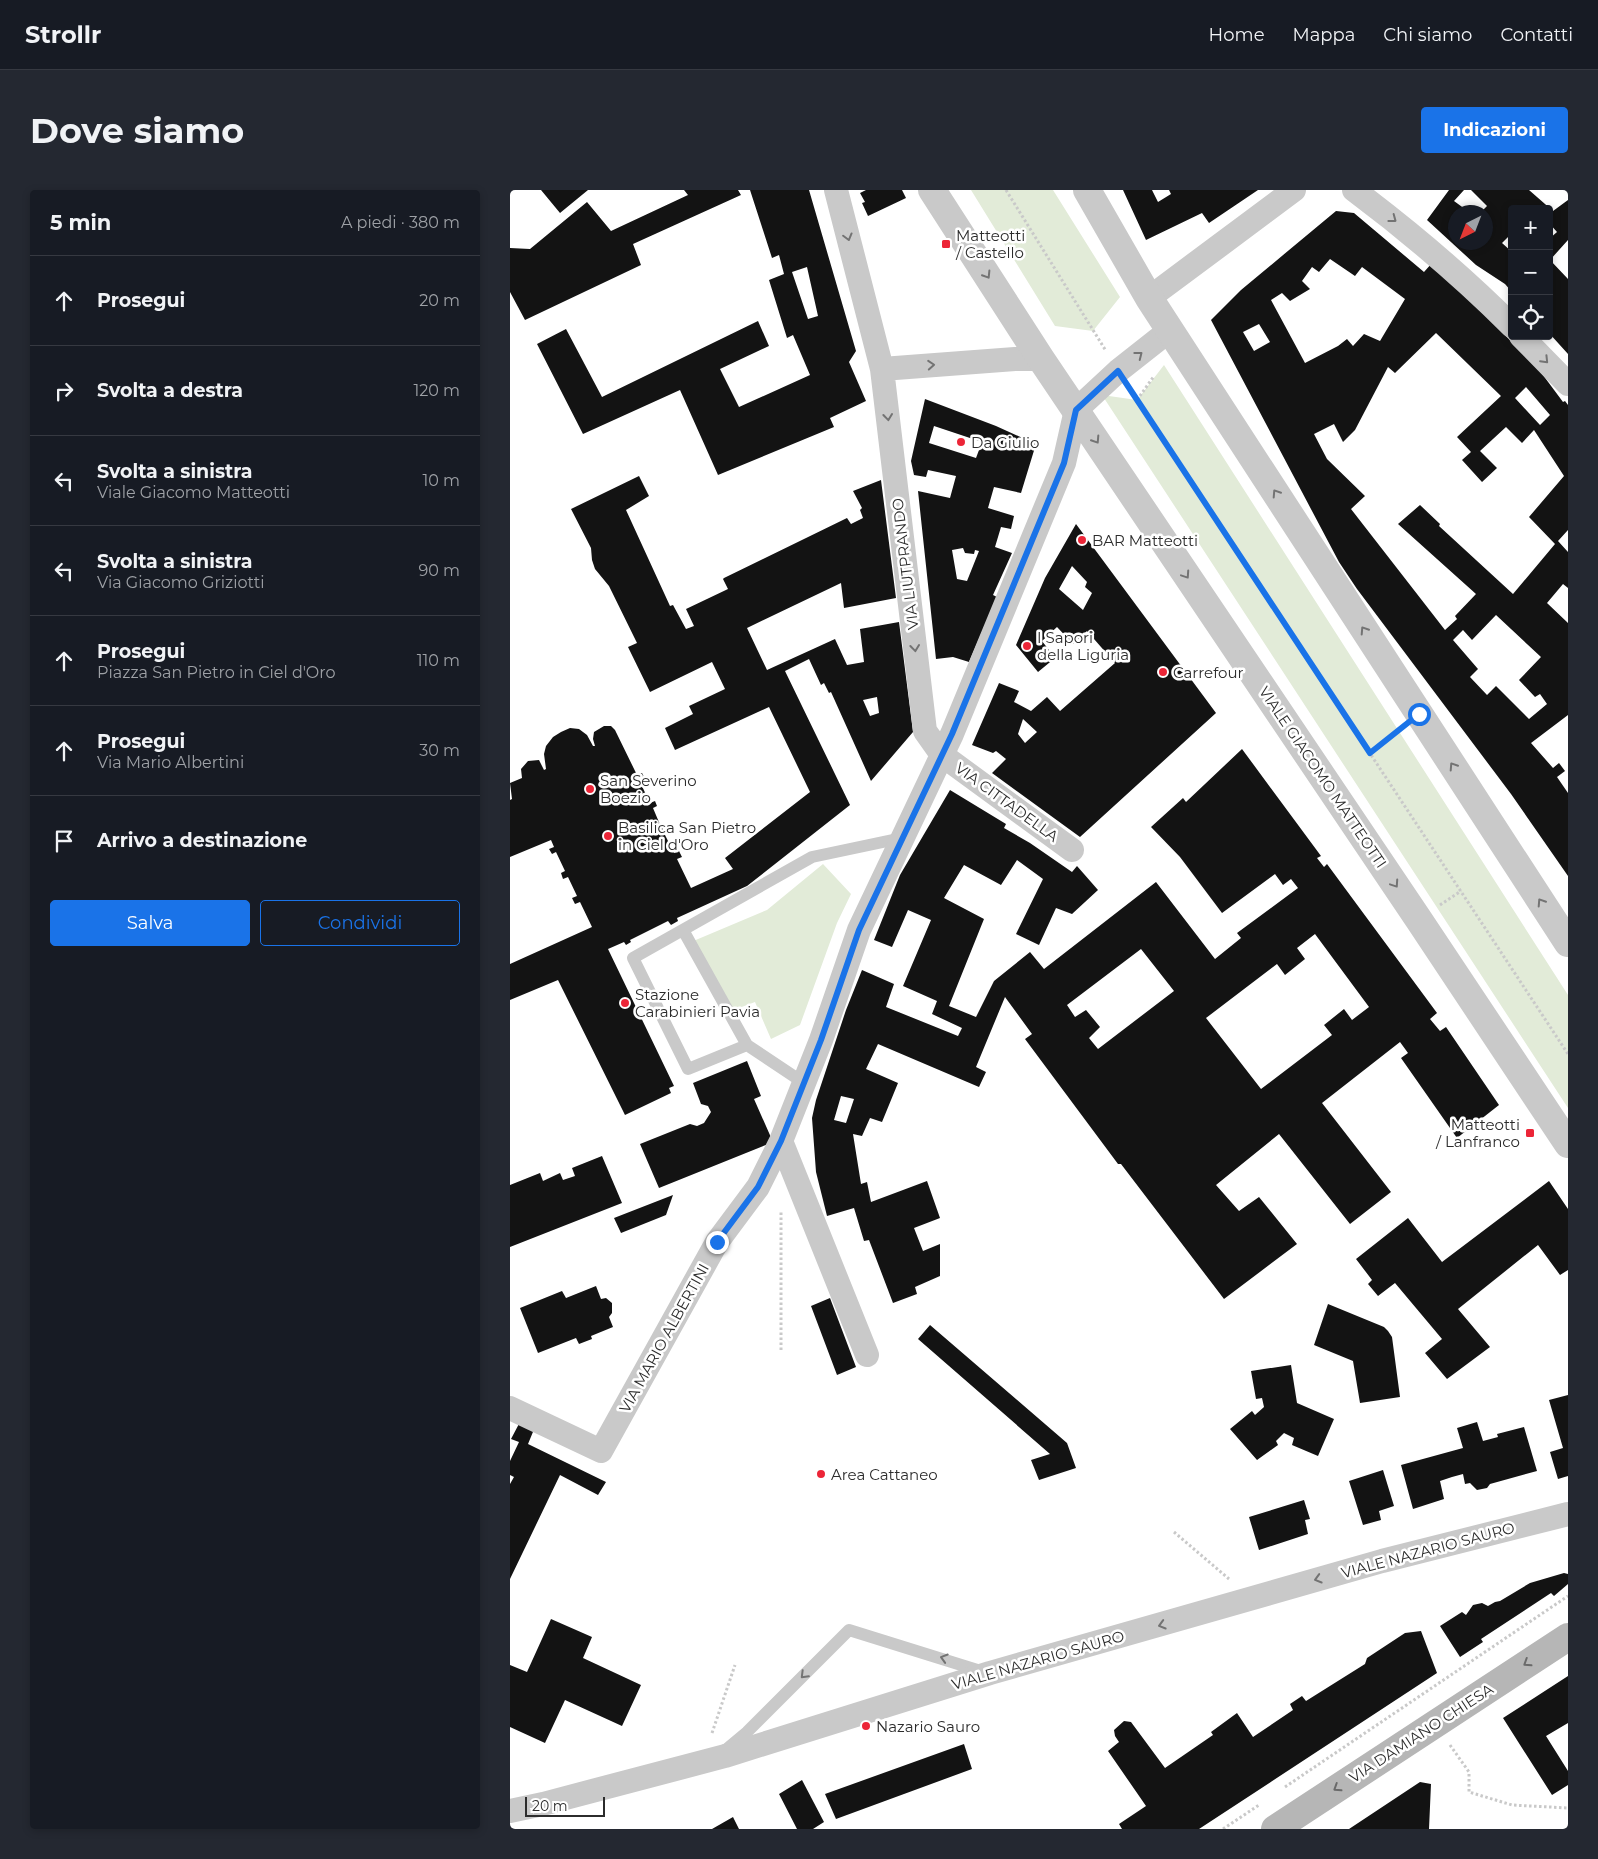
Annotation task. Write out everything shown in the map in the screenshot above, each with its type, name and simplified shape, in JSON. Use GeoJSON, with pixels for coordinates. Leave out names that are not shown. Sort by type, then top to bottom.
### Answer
{"type":"FeatureCollection","features":[{"type":"Feature","properties":{"kind":"main road","name":"VIA DAMIANO CHIESA"},"geometry":{"type":"LineString","coordinates":[[1275,1829],[1568,1637]]}},
{"type":"Feature","properties":{"kind":"street"},"geometry":{"type":"LineString","coordinates":[[836,190],[882,369],[1015,359],[1041,359]]}},
{"type":"Feature","properties":{"kind":"street","name":"VIALE GIACOMO MATTEOTTI"},"geometry":{"type":"LineString","coordinates":[[932,190],[1041,359],[1568,1144]]}},
{"type":"Feature","properties":{"kind":"street"},"geometry":{"type":"LineString","coordinates":[[1087,190],[1149,298],[1568,943]]}},
{"type":"Feature","properties":{"kind":"street"},"geometry":{"type":"LineString","coordinates":[[1149,298],[1294,190]]}},
{"type":"Feature","properties":{"kind":"street"},"geometry":{"type":"LineString","coordinates":[[1354,190],[1402,226],[1482,295],[1508,322]]}},
{"type":"Feature","properties":{"kind":"street"},"geometry":{"type":"LineString","coordinates":[[867,1355],[781,1141],[821,1040],[859,930],[952,734],[1064,463],[1076,410],[1118,371],[1170,330]]}},
{"type":"Feature","properties":{"kind":"street"},"geometry":{"type":"LineString","coordinates":[[1525,340],[1568,384]]}},
{"type":"Feature","properties":{"kind":"street","name":"VIA LIUTPRANDO"},"geometry":{"type":"LineString","coordinates":[[882,369],[925,731],[942,755]]}},
{"type":"Feature","properties":{"kind":"street","name":"VIA CITTADELLA"},"geometry":{"type":"LineString","coordinates":[[942,755],[1072,850]]}},
{"type":"Feature","properties":{"kind":"street","name":"VIA MARIO ALBERTINI"},"geometry":{"type":"LineString","coordinates":[[510,1408],[602,1451],[717,1242],[758,1187],[781,1141]]}},
{"type":"Feature","properties":{"kind":"street","name":"VIALE NAZARIO SAURO"},"geometry":{"type":"LineString","coordinates":[[510,1811],[543,1804],[717,1749],[990,1674],[1382,1561],[1568,1514]]}},
{"type":"Feature","properties":{"kind":"lane"},"geometry":{"type":"LineString","coordinates":[[747,1044],[688,1069],[633,958],[812,857],[902,838]]}},
{"type":"Feature","properties":{"kind":"lane"},"geometry":{"type":"LineString","coordinates":[[683,930],[747,1044],[804,1083]]}},
{"type":"Feature","properties":{"kind":"lane"},"geometry":{"type":"LineString","coordinates":[[717,1749],[729,1747],[849,1630],[968,1665],[990,1674]]}},
{"type":"Feature","properties":{"kind":"path"},"geometry":{"type":"LineString","coordinates":[[1006,190],[1118,371],[1568,1054]]}},
{"type":"Feature","properties":{"kind":"path"},"geometry":{"type":"LineString","coordinates":[[1370,753],[1419,714]]}},
{"type":"Feature","properties":{"kind":"path"},"geometry":{"type":"LineString","coordinates":[[781,1211],[781,1350]]}},
{"type":"Feature","properties":{"kind":"path"},"geometry":{"type":"LineString","coordinates":[[1174,1532],[1231,1581]]}},
{"type":"Feature","properties":{"kind":"path"},"geometry":{"type":"LineString","coordinates":[[1280,1790],[1568,1596]]}},
{"type":"Feature","properties":{"kind":"path"},"geometry":{"type":"LineString","coordinates":[[717,1749],[735,1665]]}},
{"type":"Feature","properties":{"kind":"path"},"geometry":{"type":"LineString","coordinates":[[1437,1724],[1469,1772],[1469,1792],[1512,1805],[1568,1808]]}},
{"type":"Feature","properties":{"kind":"path"},"geometry":{"type":"LineString","coordinates":[[1223,1829],[1264,1802]]}},
{"type":"Feature","properties":{"kind":"green space"},"geometry":{"type":"Polygon","coordinates":[[[971,190],[1053,190],[1120,297],[1093,331],[1055,326],[971,190]]]}},
{"type":"Feature","properties":{"kind":"green space"},"geometry":{"type":"Polygon","coordinates":[[[1164,365],[1568,995],[1568,1108],[1102,395],[1137,400],[1164,365]]]}},
{"type":"Feature","properties":{"kind":"green space"},"geometry":{"type":"Polygon","coordinates":[[[823,864],[851,894],[837,923],[800,1025],[771,1039],[755,1002],[723,1014],[691,942],[767,910],[823,864]]]}},
{"type":"Feature","properties":{"kind":"building"},"geometry":{"type":"Polygon","coordinates":[[[541,190],[588,190],[560,213],[541,190]]]}},
{"type":"Feature","properties":{"kind":"building"},"geometry":{"type":"Polygon","coordinates":[[[684,190],[738,190],[741,195],[633,244],[641,265],[525,320],[510,292],[510,248],[530,249],[587,202],[611,231],[688,195],[684,190]]]}},
{"type":"Feature","properties":{"kind":"building"},"geometry":{"type":"Polygon","coordinates":[[[750,190],[809,190],[856,351],[849,362],[866,401],[830,418],[834,427],[718,475],[680,390],[583,434],[537,344],[566,329],[602,397],[758,321],[769,346],[720,369],[739,407],[810,375],[793,335],[787,338],[769,280],[784,274],[779,255],[772,258],[750,190]],[[807,267],[792,272],[808,319],[818,316],[807,267]]]}},
{"type":"Feature","properties":{"kind":"building"},"geometry":{"type":"Polygon","coordinates":[[[866,190],[902,190],[906,198],[868,216],[862,203],[865,202],[860,193],[866,190]]]}},
{"type":"Feature","properties":{"kind":"building"},"geometry":{"type":"Polygon","coordinates":[[[1123,190],[1152,190],[1158,202],[1171,194],[1169,190],[1258,190],[1209,223],[1202,213],[1146,240],[1123,190]]]}},
{"type":"Feature","properties":{"kind":"building"},"geometry":{"type":"Polygon","coordinates":[[[1449,190],[1464,190],[1454,201],[1459,205],[1448,205],[1448,239],[1427,220],[1449,190]]]}},
{"type":"Feature","properties":{"kind":"building"},"geometry":{"type":"Polygon","coordinates":[[[1471,190],[1529,190],[1546,205],[1508,205],[1508,237],[1502,243],[1508,248],[1508,287],[1476,265],[1460,250],[1493,250],[1493,205],[1486,205],[1471,190]]]}},
{"type":"Feature","properties":{"kind":"building"},"geometry":{"type":"Polygon","coordinates":[[[1568,200],[1568,240],[1553,257],[1553,236],[1557,232],[1553,228],[1553,211],[1568,200]]]}},
{"type":"Feature","properties":{"kind":"building"},"geometry":{"type":"Polygon","coordinates":[[[1336,211],[1354,213],[1424,272],[1432,263],[1537,367],[1563,402],[1565,401],[1568,405],[1568,530],[1558,541],[1568,552],[1568,588],[1563,584],[1547,603],[1568,623],[1568,715],[1531,743],[1553,768],[1559,763],[1565,771],[1557,777],[1568,793],[1568,876],[1511,794],[1357,589],[1339,562],[1211,320],[1241,290],[1336,211]],[[1330,259],[1319,272],[1312,267],[1302,281],[1310,289],[1290,301],[1282,293],[1271,300],[1305,363],[1338,346],[1347,339],[1353,346],[1364,334],[1380,341],[1405,299],[1362,267],[1355,276],[1330,259]],[[1259,324],[1243,332],[1254,351],[1270,342],[1259,324]],[[1436,333],[1395,373],[1388,367],[1355,430],[1343,442],[1334,424],[1314,434],[1327,459],[1365,496],[1351,509],[1445,630],[1457,619],[1455,616],[1476,594],[1398,524],[1420,505],[1440,524],[1439,526],[1513,594],[1555,544],[1529,517],[1564,476],[1534,430],[1522,443],[1506,427],[1480,451],[1497,468],[1482,482],[1462,460],[1471,452],[1457,437],[1501,396],[1436,333]],[[1526,387],[1515,398],[1540,425],[1550,415],[1526,387]],[[1496,615],[1472,640],[1463,630],[1453,640],[1478,669],[1470,677],[1487,695],[1496,686],[1529,719],[1547,704],[1540,694],[1535,697],[1519,680],[1541,657],[1496,615]]]}},
{"type":"Feature","properties":{"kind":"building"},"geometry":{"type":"Polygon","coordinates":[[[1553,263],[1568,279],[1568,354],[1553,337],[1553,263]]]}},
{"type":"Feature","properties":{"kind":"building"},"geometry":{"type":"Polygon","coordinates":[[[925,399],[996,426],[1036,444],[1021,493],[994,487],[988,508],[1014,516],[1011,529],[1001,527],[995,547],[1012,553],[993,595],[997,597],[969,662],[953,657],[936,659],[918,491],[950,498],[956,476],[928,470],[926,477],[914,475],[911,461],[925,399]],[[934,426],[929,443],[976,458],[982,442],[934,426]],[[963,548],[952,550],[957,579],[967,581],[979,551],[975,550],[974,554],[965,553],[963,548]]]}},
{"type":"Feature","properties":{"kind":"building"},"geometry":{"type":"Polygon","coordinates":[[[639,476],[649,496],[626,510],[670,606],[673,605],[686,629],[694,626],[686,609],[728,589],[724,578],[847,518],[851,524],[863,518],[860,510],[862,508],[853,491],[881,480],[896,598],[844,608],[841,583],[747,628],[767,670],[835,639],[847,665],[864,662],[860,629],[899,622],[913,732],[871,781],[831,692],[829,693],[824,683],[821,685],[809,659],[785,671],[850,805],[747,886],[677,918],[678,921],[671,925],[668,921],[630,940],[631,942],[626,945],[624,942],[608,949],[674,1086],[669,1088],[671,1093],[625,1115],[558,980],[510,1000],[510,964],[592,927],[580,902],[575,904],[572,898],[577,896],[568,877],[563,879],[561,873],[565,871],[556,852],[552,854],[549,849],[554,847],[551,840],[510,857],[510,800],[512,799],[510,783],[522,778],[521,769],[528,761],[539,760],[544,770],[546,769],[544,754],[546,746],[553,737],[561,732],[570,728],[579,729],[587,735],[593,746],[595,746],[594,732],[604,726],[611,726],[615,730],[637,775],[642,773],[645,779],[640,782],[650,803],[655,801],[657,806],[653,808],[661,827],[666,824],[669,830],[664,833],[674,853],[679,851],[682,857],[677,859],[691,888],[733,869],[725,858],[810,792],[769,707],[675,750],[665,728],[693,714],[689,706],[725,689],[712,662],[650,692],[628,647],[637,643],[609,586],[595,569],[591,548],[571,509],[639,476]],[[877,697],[863,700],[870,716],[879,713],[877,697]]]}},
{"type":"Feature","properties":{"kind":"building"},"geometry":{"type":"Polygon","coordinates":[[[1076,524],[1216,713],[1080,837],[992,773],[1006,759],[996,751],[993,753],[972,745],[999,683],[1019,691],[1014,702],[1031,711],[1047,697],[1060,711],[1115,663],[1087,631],[1073,644],[1057,627],[1042,641],[1055,658],[1038,672],[1016,645],[1045,578],[1076,524]],[[1072,566],[1059,589],[1083,610],[1092,593],[1085,587],[1087,582],[1072,566]],[[1023,719],[1018,734],[1025,743],[1037,732],[1023,719]]]}},
{"type":"Feature","properties":{"kind":"building"},"geometry":{"type":"Polygon","coordinates":[[[1242,749],[1321,856],[1317,858],[1324,867],[1327,864],[1437,1013],[1430,1019],[1440,1031],[1446,1027],[1499,1105],[1457,1138],[1401,1058],[1408,1053],[1400,1042],[1322,1103],[1391,1192],[1350,1224],[1279,1134],[1216,1185],[1239,1211],[1259,1197],[1297,1244],[1224,1299],[1121,1164],[1118,1164],[1025,1039],[1032,1034],[1005,997],[976,1067],[986,1072],[979,1087],[878,1044],[866,1069],[898,1083],[882,1122],[870,1118],[862,1136],[853,1134],[861,1184],[867,1182],[871,1202],[927,1181],[940,1218],[914,1228],[923,1251],[940,1244],[940,1276],[915,1287],[917,1294],[893,1303],[869,1240],[864,1241],[854,1208],[827,1216],[816,1172],[812,1118],[816,1100],[846,1010],[862,970],[894,984],[886,1007],[958,1036],[962,1028],[932,1014],[937,1001],[903,986],[931,920],[908,910],[892,947],[874,940],[900,875],[950,790],[1006,824],[1004,828],[1030,843],[1072,872],[1077,866],[1098,890],[1072,914],[1056,908],[1039,945],[1016,934],[1043,879],[1017,860],[1001,885],[964,865],[944,898],[984,919],[949,1006],[976,1017],[994,981],[1030,952],[1044,969],[1156,882],[1215,959],[1241,938],[1237,933],[1298,888],[1291,879],[1283,885],[1275,874],[1222,913],[1180,857],[1151,827],[1183,798],[1186,802],[1242,749]],[[1315,934],[1297,948],[1305,959],[1285,975],[1277,964],[1206,1018],[1261,1089],[1332,1035],[1324,1025],[1344,1009],[1352,1020],[1369,1007],[1315,934]],[[1141,949],[1067,1005],[1075,1017],[1086,1010],[1100,1027],[1089,1038],[1098,1049],[1174,991],[1141,949]],[[841,1096],[834,1120],[846,1123],[854,1099],[841,1096]]]}},
{"type":"Feature","properties":{"kind":"building"},"geometry":{"type":"Polygon","coordinates":[[[747,1061],[761,1096],[754,1099],[773,1142],[659,1188],[640,1144],[690,1124],[697,1126],[704,1123],[711,1112],[708,1106],[701,1104],[693,1083],[747,1061]]]}},
{"type":"Feature","properties":{"kind":"building"},"geometry":{"type":"Polygon","coordinates":[[[602,1156],[622,1203],[510,1247],[510,1185],[540,1173],[543,1181],[560,1173],[563,1180],[575,1176],[572,1168],[602,1156]]]}},
{"type":"Feature","properties":{"kind":"building"},"geometry":{"type":"Polygon","coordinates":[[[1549,1181],[1568,1209],[1568,1270],[1560,1275],[1538,1245],[1458,1309],[1490,1347],[1447,1379],[1425,1353],[1442,1339],[1395,1283],[1378,1296],[1368,1284],[1372,1280],[1356,1259],[1408,1218],[1442,1262],[1549,1181]]]}},
{"type":"Feature","properties":{"kind":"building"},"geometry":{"type":"Polygon","coordinates":[[[673,1195],[666,1215],[621,1233],[614,1218],[673,1195]]]}},
{"type":"Feature","properties":{"kind":"building"},"geometry":{"type":"Polygon","coordinates":[[[596,1286],[601,1299],[606,1298],[612,1303],[612,1313],[609,1317],[613,1327],[591,1336],[592,1339],[579,1344],[576,1338],[538,1353],[520,1308],[562,1291],[566,1298],[596,1286]]]}},
{"type":"Feature","properties":{"kind":"building"},"geometry":{"type":"Polygon","coordinates":[[[830,1298],[856,1367],[837,1375],[811,1306],[830,1298]]]}},
{"type":"Feature","properties":{"kind":"building"},"geometry":{"type":"Polygon","coordinates":[[[1328,1304],[1384,1327],[1388,1331],[1392,1337],[1400,1397],[1360,1403],[1353,1361],[1314,1345],[1328,1304]]]}},
{"type":"Feature","properties":{"kind":"building"},"geometry":{"type":"Polygon","coordinates":[[[930,1325],[1067,1443],[1076,1468],[1039,1480],[1031,1460],[1050,1454],[918,1339],[930,1325]]]}},
{"type":"Feature","properties":{"kind":"building"},"geometry":{"type":"Polygon","coordinates":[[[1291,1365],[1297,1403],[1334,1419],[1318,1456],[1292,1445],[1294,1438],[1284,1433],[1276,1441],[1278,1445],[1257,1460],[1230,1429],[1252,1411],[1255,1415],[1264,1407],[1262,1398],[1256,1399],[1251,1371],[1291,1365]]]}},
{"type":"Feature","properties":{"kind":"building"},"geometry":{"type":"Polygon","coordinates":[[[1568,1395],[1568,1476],[1558,1479],[1550,1452],[1563,1448],[1549,1400],[1568,1395]]]}},
{"type":"Feature","properties":{"kind":"building"},"geometry":{"type":"Polygon","coordinates":[[[521,1420],[535,1427],[528,1444],[606,1482],[598,1495],[560,1475],[510,1579],[510,1484],[514,1477],[510,1475],[510,1461],[519,1442],[511,1439],[521,1420]]]}},
{"type":"Feature","properties":{"kind":"building"},"geometry":{"type":"Polygon","coordinates":[[[1477,1422],[1483,1441],[1498,1437],[1497,1434],[1524,1427],[1537,1471],[1490,1484],[1487,1488],[1477,1490],[1470,1483],[1465,1484],[1463,1474],[1452,1477],[1440,1481],[1444,1499],[1413,1509],[1401,1465],[1463,1448],[1457,1428],[1477,1422]]]}},
{"type":"Feature","properties":{"kind":"building"},"geometry":{"type":"Polygon","coordinates":[[[1383,1470],[1394,1506],[1379,1511],[1381,1520],[1363,1525],[1349,1481],[1383,1470]]]}},
{"type":"Feature","properties":{"kind":"building"},"geometry":{"type":"Polygon","coordinates":[[[1304,1500],[1310,1519],[1305,1520],[1308,1534],[1259,1550],[1249,1517],[1304,1500]]]}},
{"type":"Feature","properties":{"kind":"building"},"geometry":{"type":"Polygon","coordinates":[[[1564,1573],[1568,1574],[1568,1584],[1554,1596],[1551,1593],[1481,1639],[1483,1642],[1460,1657],[1440,1626],[1462,1612],[1466,1615],[1473,1605],[1482,1603],[1488,1606],[1530,1583],[1564,1573]]]}},
{"type":"Feature","properties":{"kind":"building"},"geometry":{"type":"Polygon","coordinates":[[[551,1619],[592,1637],[583,1658],[641,1685],[622,1726],[565,1700],[545,1743],[510,1727],[510,1665],[527,1672],[551,1619]]]}},
{"type":"Feature","properties":{"kind":"building"},"geometry":{"type":"Polygon","coordinates":[[[1421,1631],[1437,1673],[1199,1829],[1122,1829],[1119,1824],[1146,1806],[1108,1751],[1119,1742],[1114,1730],[1124,1721],[1131,1722],[1165,1768],[1213,1735],[1211,1732],[1237,1713],[1253,1737],[1293,1710],[1290,1704],[1302,1696],[1306,1701],[1365,1664],[1367,1658],[1405,1633],[1421,1631]]]}},
{"type":"Feature","properties":{"kind":"building"},"geometry":{"type":"Polygon","coordinates":[[[1568,1676],[1568,1723],[1546,1736],[1568,1771],[1568,1785],[1552,1795],[1503,1718],[1568,1676]]]}},
{"type":"Feature","properties":{"kind":"building"},"geometry":{"type":"Polygon","coordinates":[[[964,1744],[972,1769],[836,1819],[825,1794],[964,1744]]]}},
{"type":"Feature","properties":{"kind":"building"},"geometry":{"type":"Polygon","coordinates":[[[802,1780],[824,1822],[813,1829],[797,1829],[779,1794],[802,1780]]]}},
{"type":"Feature","properties":{"kind":"building"},"geometry":{"type":"Polygon","coordinates":[[[1420,1782],[1431,1784],[1429,1829],[1349,1829],[1420,1782]]]}},
{"type":"Feature","properties":{"kind":"building"},"geometry":{"type":"Polygon","coordinates":[[[733,1817],[739,1829],[712,1829],[733,1817]]]}},
{"type":"Feature","properties":{"kind":"place","name":"Matteotti / Castello"},"geometry":{"type":"Point","coordinates":[946,244]}},
{"type":"Feature","properties":{"kind":"place","name":"Da Giulio"},"geometry":{"type":"Point","coordinates":[961,442]}},
{"type":"Feature","properties":{"kind":"place","name":"BAR Matteotti"},"geometry":{"type":"Point","coordinates":[1082,540]}},
{"type":"Feature","properties":{"kind":"place","name":"I Sapori della Liguria"},"geometry":{"type":"Point","coordinates":[1027,646]}},
{"type":"Feature","properties":{"kind":"place","name":"Carrefour"},"geometry":{"type":"Point","coordinates":[1163,672]}},
{"type":"Feature","properties":{"kind":"place","name":"San Severino Boezio"},"geometry":{"type":"Point","coordinates":[590,789]}},
{"type":"Feature","properties":{"kind":"place","name":"Basilica San Pietro in Ciel d'Oro"},"geometry":{"type":"Point","coordinates":[608,836]}},
{"type":"Feature","properties":{"kind":"place","name":"Stazione Carabinieri Pavia"},"geometry":{"type":"Point","coordinates":[625,1003]}},
{"type":"Feature","properties":{"kind":"place","name":"Matteotti / Lanfranco"},"geometry":{"type":"Point","coordinates":[1530,1133]}},
{"type":"Feature","properties":{"kind":"place","name":"Area Cattaneo"},"geometry":{"type":"Point","coordinates":[821,1474]}},
{"type":"Feature","properties":{"kind":"place","name":"Nazario Sauro"},"geometry":{"type":"Point","coordinates":[866,1726]}},
{"type":"Feature","properties":{"kind":"route"},"geometry":{"type":"LineString","coordinates":[[717,1242],[758,1187],[781,1141],[821,1040],[859,930],[952,734],[1064,463],[1076,410],[1118,371],[1370,753],[1419,714]]}}]}
